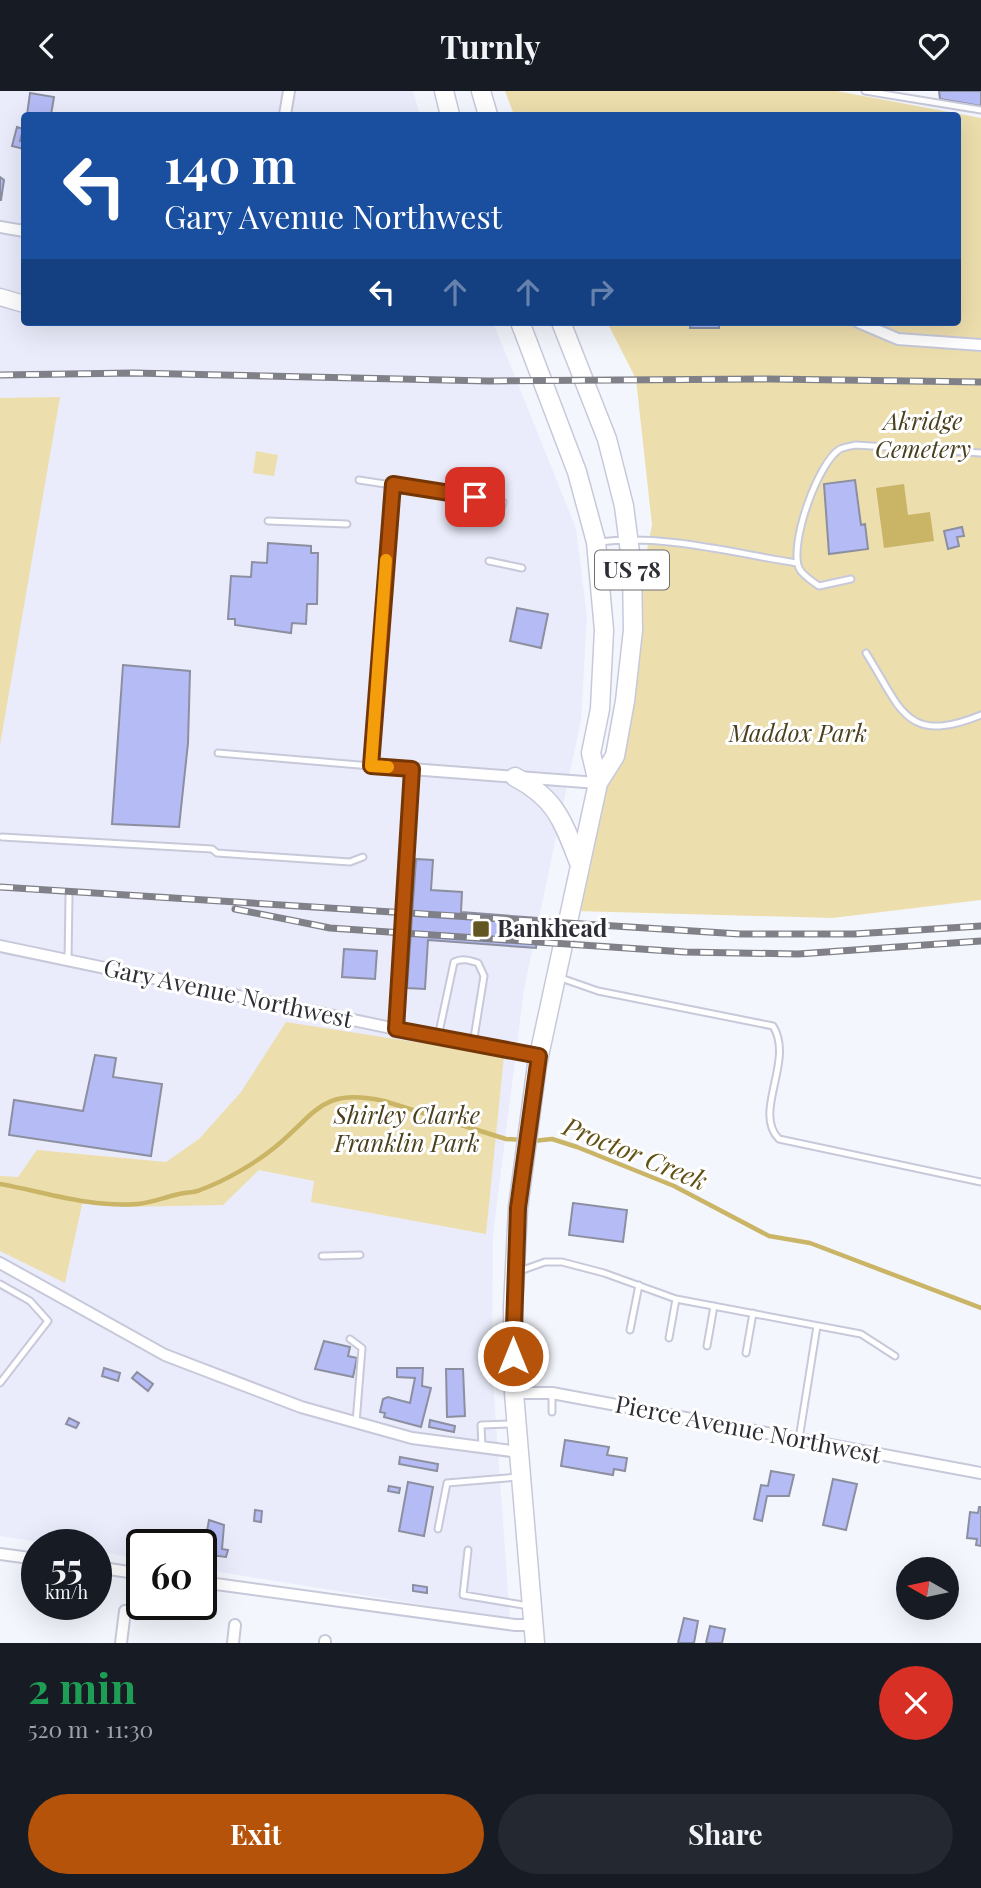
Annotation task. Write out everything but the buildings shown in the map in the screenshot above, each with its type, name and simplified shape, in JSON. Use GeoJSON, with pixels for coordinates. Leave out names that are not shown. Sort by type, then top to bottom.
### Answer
{"type":"FeatureCollection","features":[{"type":"Feature","properties":{"kind":"main road"},"geometry":{"type":"LineString","coordinates":[[444,91],[449,112]]}},
{"type":"Feature","properties":{"kind":"main road"},"geometry":{"type":"LineString","coordinates":[[481,91],[487,112]]}},
{"type":"Feature","properties":{"kind":"main road"},"geometry":{"type":"LineString","coordinates":[[0,297],[21,303]]}},
{"type":"Feature","properties":{"kind":"main road","name":"US 78"},"geometry":{"type":"LineString","coordinates":[[522,326],[577,472],[596,542],[604,630],[600,709],[591,753],[598,783]]}},
{"type":"Feature","properties":{"kind":"main road","name":"US 78"},"geometry":{"type":"LineString","coordinates":[[535,1643],[514,1393],[516,1273],[523,1156],[539,1056],[598,783],[615,756],[630,666],[633,597],[624,506],[607,439],[563,326]]}},
{"type":"Feature","properties":{"kind":"main road"},"geometry":{"type":"LineString","coordinates":[[515,777],[539,789],[552,803],[580,865]]}},
{"type":"Feature","properties":{"kind":"street"},"geometry":{"type":"LineString","coordinates":[[286,112],[289,91]]}},
{"type":"Feature","properties":{"kind":"street"},"geometry":{"type":"LineString","coordinates":[[0,227],[21,230]]}},
{"type":"Feature","properties":{"kind":"street"},"geometry":{"type":"LineString","coordinates":[[867,326],[898,339],[981,345]]}},
{"type":"Feature","properties":{"kind":"street"},"geometry":{"type":"LineString","coordinates":[[393,484],[371,766],[598,783]]}},
{"type":"Feature","properties":{"kind":"street"},"geometry":{"type":"LineString","coordinates":[[396,1029],[412,769]]}},
{"type":"Feature","properties":{"kind":"street","name":"Gary Avenue Northwest"},"geometry":{"type":"LineString","coordinates":[[0,946],[396,1029],[539,1056]]}},
{"type":"Feature","properties":{"kind":"street"},"geometry":{"type":"LineString","coordinates":[[0,1263],[165,1355],[300,1407],[412,1438],[519,1452]]}},
{"type":"Feature","properties":{"kind":"street","name":"Pierce Avenue Northwest"},"geometry":{"type":"LineString","coordinates":[[514,1393],[552,1393],[981,1473]]}},
{"type":"Feature","properties":{"kind":"street"},"geometry":{"type":"LineString","coordinates":[[0,1554],[21,1557]]}},
{"type":"Feature","properties":{"kind":"street"},"geometry":{"type":"LineString","coordinates":[[217,1584],[515,1625],[533,1625]]}},
{"type":"Feature","properties":{"kind":"street"},"geometry":{"type":"LineString","coordinates":[[121,1643],[125,1611]]}},
{"type":"Feature","properties":{"kind":"street"},"geometry":{"type":"LineString","coordinates":[[233,1643],[235,1625]]}},
{"type":"Feature","properties":{"kind":"lane"},"geometry":{"type":"LineString","coordinates":[[865,91],[981,110]]}},
{"type":"Feature","properties":{"kind":"lane"},"geometry":{"type":"LineString","coordinates":[[851,579],[818,586],[800,571],[797,563],[797,543],[812,493],[829,460],[841,449],[856,445],[981,453]]}},
{"type":"Feature","properties":{"kind":"lane"},"geometry":{"type":"LineString","coordinates":[[359,480],[503,502],[498,520]]}},
{"type":"Feature","properties":{"kind":"lane"},"geometry":{"type":"LineString","coordinates":[[268,521],[347,524]]}},
{"type":"Feature","properties":{"kind":"lane"},"geometry":{"type":"LineString","coordinates":[[596,542],[629,538],[797,563]]}},
{"type":"Feature","properties":{"kind":"lane"},"geometry":{"type":"LineString","coordinates":[[489,561],[522,568]]}},
{"type":"Feature","properties":{"kind":"lane"},"geometry":{"type":"LineString","coordinates":[[866,653],[897,707],[908,718],[939,727],[981,715]]}},
{"type":"Feature","properties":{"kind":"lane"},"geometry":{"type":"LineString","coordinates":[[218,753],[371,766]]}},
{"type":"Feature","properties":{"kind":"lane"},"geometry":{"type":"LineString","coordinates":[[2,837],[212,849],[217,853],[350,862],[363,857]]}},
{"type":"Feature","properties":{"kind":"lane"},"geometry":{"type":"LineString","coordinates":[[68,961],[69,897]]}},
{"type":"Feature","properties":{"kind":"lane"},"geometry":{"type":"LineString","coordinates":[[438,1037],[454,962],[460,959],[471,961],[478,963],[484,976],[473,1044]]}},
{"type":"Feature","properties":{"kind":"lane"},"geometry":{"type":"LineString","coordinates":[[558,977],[598,991],[773,1026],[780,1038],[780,1056],[769,1120],[779,1139],[981,1181]]}},
{"type":"Feature","properties":{"kind":"lane"},"geometry":{"type":"LineString","coordinates":[[322,1256],[360,1255]]}},
{"type":"Feature","properties":{"kind":"lane"},"geometry":{"type":"LineString","coordinates":[[516,1273],[545,1262],[562,1262],[676,1299],[861,1334],[895,1356]]}},
{"type":"Feature","properties":{"kind":"lane"},"geometry":{"type":"LineString","coordinates":[[0,1284],[30,1301],[48,1321],[0,1383]]}},
{"type":"Feature","properties":{"kind":"lane"},"geometry":{"type":"LineString","coordinates":[[630,1330],[639,1285]]}},
{"type":"Feature","properties":{"kind":"lane"},"geometry":{"type":"LineString","coordinates":[[670,1338],[676,1299]]}},
{"type":"Feature","properties":{"kind":"lane"},"geometry":{"type":"LineString","coordinates":[[707,1346],[714,1306]]}},
{"type":"Feature","properties":{"kind":"lane"},"geometry":{"type":"LineString","coordinates":[[746,1353],[753,1313]]}},
{"type":"Feature","properties":{"kind":"lane"},"geometry":{"type":"LineString","coordinates":[[799,1439],[817,1326]]}},
{"type":"Feature","properties":{"kind":"lane"},"geometry":{"type":"LineString","coordinates":[[350,1339],[362,1348],[356,1423]]}},
{"type":"Feature","properties":{"kind":"lane"},"geometry":{"type":"LineString","coordinates":[[552,1393],[552,1412]]}},
{"type":"Feature","properties":{"kind":"lane"},"geometry":{"type":"LineString","coordinates":[[482,1447],[481,1425],[517,1424]]}},
{"type":"Feature","properties":{"kind":"lane"},"geometry":{"type":"LineString","coordinates":[[438,1529],[447,1483],[521,1477]]}},
{"type":"Feature","properties":{"kind":"lane"},"geometry":{"type":"LineString","coordinates":[[468,1550],[463,1595],[532,1606]]}},
{"type":"Feature","properties":{"kind":"shaded area"},"geometry":{"type":"Polygon","coordinates":[[[0,91],[413,91],[419,112],[21,112],[21,326],[495,326],[576,528],[587,617],[581,720],[524,989],[493,1235],[492,1367],[510,1619],[217,1572],[217,1529],[126,1529],[126,1556],[112,1554],[112,1529],[21,1529],[21,1539],[0,1536],[0,91]]]}},
{"type":"Feature","properties":{"kind":"shaded area"},"geometry":{"type":"Polygon","coordinates":[[[904,484],[908,515],[930,512],[934,541],[884,548],[876,488],[904,484]]]}},
{"type":"Feature","properties":{"kind":"green space","name":"Maddox Park"},"geometry":{"type":"Polygon","coordinates":[[[505,91],[837,91],[949,112],[513,112],[505,91]]]}},
{"type":"Feature","properties":{"kind":"green space","name":"Maddox Park"},"geometry":{"type":"Polygon","coordinates":[[[961,114],[981,118],[981,900],[832,918],[576,911],[652,525],[636,379],[609,326],[961,326],[961,114]]]}},
{"type":"Feature","properties":{"kind":"green space"},"geometry":{"type":"Polygon","coordinates":[[[60,397],[0,745],[0,398],[60,397]]]}},
{"type":"Feature","properties":{"kind":"green space"},"geometry":{"type":"Polygon","coordinates":[[[256,451],[278,455],[274,476],[253,473],[256,451]]]}},
{"type":"Feature","properties":{"kind":"green space","name":"Shirley Clarke Franklin Park"},"geometry":{"type":"Polygon","coordinates":[[[286,1022],[504,1056],[486,1234],[311,1202],[314,1181],[259,1170],[223,1205],[126,1207],[83,1200],[65,1283],[0,1251],[0,1176],[18,1177],[37,1150],[166,1162],[199,1139],[241,1092],[286,1022]]]}},
{"type":"Feature","properties":{"kind":"waterway","name":"Proctor Creek"},"geometry":{"type":"LineString","coordinates":[[0,1184],[85,1202],[120,1205],[195,1192],[248,1166],[274,1148],[321,1106],[346,1098],[384,1101],[506,1139],[524,1140]]}},
{"type":"Feature","properties":{"kind":"waterway","name":"Proctor Creek"},"geometry":{"type":"LineString","coordinates":[[533,1141],[552,1139],[577,1147],[674,1186],[769,1236],[810,1243],[981,1308]]}},
{"type":"Feature","properties":{"kind":"railway"},"geometry":{"type":"LineString","coordinates":[[0,375],[133,373],[489,381],[769,379],[981,382]]}},
{"type":"Feature","properties":{"kind":"railway"},"geometry":{"type":"LineString","coordinates":[[0,887],[740,934],[854,934],[981,926]]}},
{"type":"Feature","properties":{"kind":"railway"},"geometry":{"type":"LineString","coordinates":[[235,909],[330,928],[685,952],[798,954],[981,941]]}},
{"type":"Feature","properties":{"kind":"slow traffic"},"geometry":{"type":"LineString","coordinates":[[386,560],[371,766],[388,767]]}},
{"type":"Feature","properties":{"kind":"place","name":"Bankhead"},"geometry":{"type":"Point","coordinates":[481,929]}},
{"type":"Feature","properties":{"kind":"route"},"geometry":{"type":"LineString","coordinates":[[475,497],[393,484],[371,766],[412,769],[396,1029],[539,1056],[528,1116],[518,1208],[513,1356]]}},
{"type":"Feature","properties":{"kind":"park label","name":"Akridge Cemetery"},"geometry":{"type":"Point","coordinates":[923,436]}}]}
